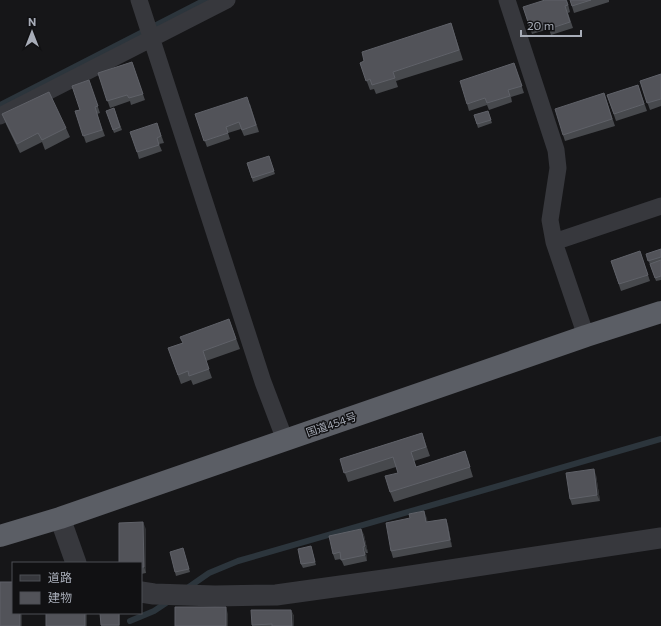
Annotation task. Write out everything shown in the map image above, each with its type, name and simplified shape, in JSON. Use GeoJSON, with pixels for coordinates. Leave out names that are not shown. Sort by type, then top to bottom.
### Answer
{"type":"FeatureCollection","features":[{"type":"Feature","properties":{"kind":"highway","name":"国道454号"},"geometry":{"type":"LineString","coordinates":[[0,536],[60,518],[586,336],[661,312]]}},
{"type":"Feature","properties":{"kind":"street"},"geometry":{"type":"LineString","coordinates":[[139,0],[261,374],[285,440]]}},
{"type":"Feature","properties":{"kind":"street"},"geometry":{"type":"LineString","coordinates":[[0,116],[227,0]]}},
{"type":"Feature","properties":{"kind":"street"},"geometry":{"type":"LineString","coordinates":[[507,0],[556,150],[558,168],[550,220],[554,242],[586,336]]}},
{"type":"Feature","properties":{"kind":"street"},"geometry":{"type":"LineString","coordinates":[[554,242],[661,206]]}},
{"type":"Feature","properties":{"kind":"street"},"geometry":{"type":"LineString","coordinates":[[60,518],[76,562]]}},
{"type":"Feature","properties":{"kind":"street"},"geometry":{"type":"LineString","coordinates":[[142,592],[154,594],[215,596],[276,595],[661,538]]}},
{"type":"Feature","properties":{"kind":"building"},"geometry":{"type":"Polygon","coordinates":[[[545,0],[566,0],[568,5],[565,6],[570,22],[549,29],[546,23],[530,28],[523,7],[545,0]]]}},
{"type":"Feature","properties":{"kind":"building"},"geometry":{"type":"Polygon","coordinates":[[[570,0],[591,0],[572,6],[570,0]]]}},
{"type":"Feature","properties":{"kind":"building"},"geometry":{"type":"Polygon","coordinates":[[[451,23],[459,50],[393,72],[395,78],[372,85],[370,79],[366,81],[360,63],[364,61],[362,52],[451,23]]]}},
{"type":"Feature","properties":{"kind":"building"},"geometry":{"type":"Polygon","coordinates":[[[132,62],[143,94],[129,98],[127,95],[107,101],[98,73],[132,62]]]}},
{"type":"Feature","properties":{"kind":"building"},"geometry":{"type":"Polygon","coordinates":[[[514,63],[522,86],[508,90],[510,96],[487,103],[485,98],[467,104],[460,81],[514,63]]]}},
{"type":"Feature","properties":{"kind":"building"},"geometry":{"type":"Polygon","coordinates":[[[661,74],[661,99],[647,103],[640,81],[661,74]]]}},
{"type":"Feature","properties":{"kind":"building"},"geometry":{"type":"Polygon","coordinates":[[[89,80],[98,106],[95,107],[102,130],[83,136],[75,111],[80,110],[72,86],[89,80]]]}},
{"type":"Feature","properties":{"kind":"building"},"geometry":{"type":"Polygon","coordinates":[[[638,85],[644,104],[614,114],[607,95],[638,85]]]}},
{"type":"Feature","properties":{"kind":"building"},"geometry":{"type":"Polygon","coordinates":[[[49,92],[66,128],[42,140],[38,133],[17,144],[2,114],[49,92]]]}},
{"type":"Feature","properties":{"kind":"building"},"geometry":{"type":"Polygon","coordinates":[[[604,93],[612,119],[563,135],[555,109],[604,93]]]}},
{"type":"Feature","properties":{"kind":"building"},"geometry":{"type":"Polygon","coordinates":[[[247,97],[256,125],[242,130],[239,122],[226,127],[228,133],[204,141],[195,114],[247,97]]]}},
{"type":"Feature","properties":{"kind":"building"},"geometry":{"type":"Polygon","coordinates":[[[114,108],[120,127],[113,130],[106,111],[114,108]]]}},
{"type":"Feature","properties":{"kind":"building"},"geometry":{"type":"Polygon","coordinates":[[[488,111],[491,120],[477,124],[474,115],[488,111]]]}},
{"type":"Feature","properties":{"kind":"building"},"geometry":{"type":"Polygon","coordinates":[[[157,123],[161,136],[157,138],[159,145],[137,152],[130,132],[157,123]]]}},
{"type":"Feature","properties":{"kind":"building"},"geometry":{"type":"Polygon","coordinates":[[[269,156],[274,171],[252,178],[247,163],[269,156]]]}},
{"type":"Feature","properties":{"kind":"building"},"geometry":{"type":"Polygon","coordinates":[[[661,249],[661,257],[648,261],[646,254],[661,249]]]}},
{"type":"Feature","properties":{"kind":"building"},"geometry":{"type":"Polygon","coordinates":[[[640,251],[648,275],[619,284],[611,261],[640,251]]]}},
{"type":"Feature","properties":{"kind":"building"},"geometry":{"type":"Polygon","coordinates":[[[661,260],[661,276],[655,278],[650,264],[661,260]]]}},
{"type":"Feature","properties":{"kind":"building"},"geometry":{"type":"Polygon","coordinates":[[[229,319],[236,339],[203,351],[209,369],[189,376],[188,371],[178,375],[168,348],[183,343],[180,337],[229,319]]]}},
{"type":"Feature","properties":{"kind":"building"},"geometry":{"type":"Polygon","coordinates":[[[422,433],[426,447],[411,452],[416,467],[465,451],[470,467],[390,492],[385,476],[398,473],[393,457],[344,473],[340,459],[422,433]]]}},
{"type":"Feature","properties":{"kind":"building"},"geometry":{"type":"Polygon","coordinates":[[[594,469],[597,495],[570,499],[566,473],[594,469]]]}},
{"type":"Feature","properties":{"kind":"building"},"geometry":{"type":"Polygon","coordinates":[[[424,511],[426,522],[446,519],[450,540],[391,551],[386,523],[410,518],[409,514],[424,511]]]}},
{"type":"Feature","properties":{"kind":"building"},"geometry":{"type":"Polygon","coordinates":[[[143,522],[144,567],[142,567],[142,562],[119,562],[119,523],[143,522]]]}},
{"type":"Feature","properties":{"kind":"building"},"geometry":{"type":"Polygon","coordinates":[[[361,529],[365,546],[363,547],[365,555],[341,560],[340,552],[333,554],[329,536],[361,529]]]}},
{"type":"Feature","properties":{"kind":"building"},"geometry":{"type":"Polygon","coordinates":[[[311,546],[315,562],[301,564],[298,549],[311,546]]]}},
{"type":"Feature","properties":{"kind":"building"},"geometry":{"type":"Polygon","coordinates":[[[183,548],[189,569],[175,572],[170,552],[183,548]]]}},
{"type":"Feature","properties":{"kind":"building"},"geometry":{"type":"Polygon","coordinates":[[[0,582],[12,582],[12,614],[20,614],[20,626],[0,626],[0,582]]]}},
{"type":"Feature","properties":{"kind":"building"},"geometry":{"type":"Polygon","coordinates":[[[175,607],[226,607],[226,626],[175,626],[175,607]]]}},
{"type":"Feature","properties":{"kind":"building"},"geometry":{"type":"Polygon","coordinates":[[[251,610],[291,610],[292,626],[272,626],[272,624],[252,625],[251,610]]]}},
{"type":"Feature","properties":{"kind":"building"},"geometry":{"type":"Polygon","coordinates":[[[46,614],[85,614],[85,626],[46,626],[46,614]]]}},
{"type":"Feature","properties":{"kind":"building"},"geometry":{"type":"Polygon","coordinates":[[[100,614],[119,614],[119,625],[101,625],[100,614]]]}},
{"type":"Feature","properties":{"kind":"waterway"},"geometry":{"type":"LineString","coordinates":[[0,105],[205,0]]}},
{"type":"Feature","properties":{"kind":"waterway"},"geometry":{"type":"LineString","coordinates":[[186,589],[209,573],[238,561],[661,439]]}},
{"type":"Feature","properties":{"kind":"waterway"},"geometry":{"type":"LineString","coordinates":[[130,621],[154,611],[169,601]]}}]}
